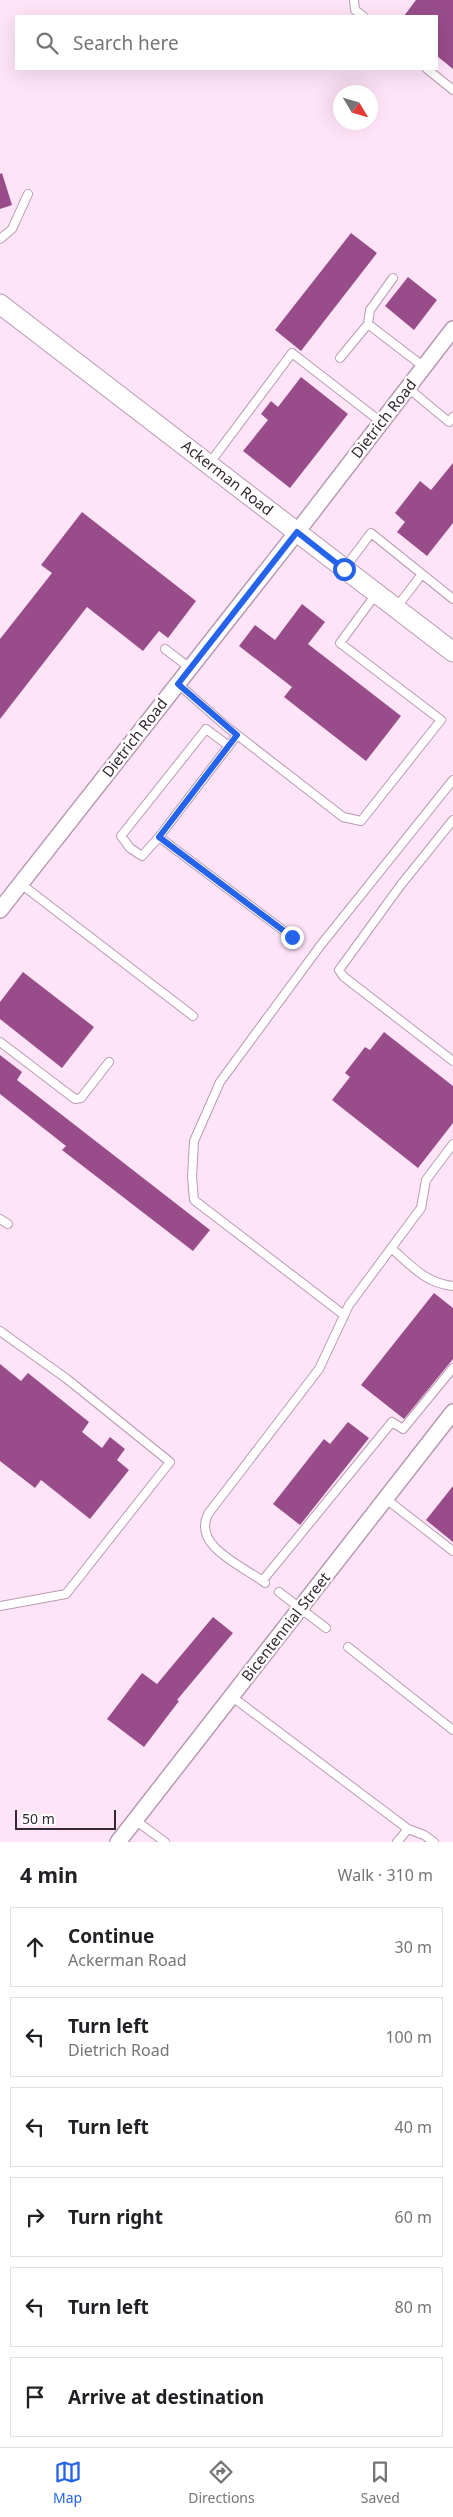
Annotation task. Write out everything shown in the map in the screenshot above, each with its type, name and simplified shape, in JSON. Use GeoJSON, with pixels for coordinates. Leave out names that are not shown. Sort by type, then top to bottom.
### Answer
{"type":"FeatureCollection","features":[{"type":"Feature","properties":{"kind":"street","name":"Ackerman Road"},"geometry":{"type":"LineString","coordinates":[[0,304],[453,652]]}},
{"type":"Feature","properties":{"kind":"street","name":"Dietrich Road"},"geometry":{"type":"LineString","coordinates":[[0,910],[297,532],[453,329]]}},
{"type":"Feature","properties":{"kind":"street","name":"Bicentennial Street"},"geometry":{"type":"LineString","coordinates":[[118,1842],[453,1412]]}},
{"type":"Feature","properties":{"kind":"lane"},"geometry":{"type":"LineString","coordinates":[[354,0],[355,10],[362,15]]}},
{"type":"Feature","properties":{"kind":"lane"},"geometry":{"type":"LineString","coordinates":[[429,70],[453,90]]}},
{"type":"Feature","properties":{"kind":"lane"},"geometry":{"type":"LineString","coordinates":[[0,239],[12,229],[28,194]]}},
{"type":"Feature","properties":{"kind":"lane"},"geometry":{"type":"LineString","coordinates":[[340,358],[368,324],[370,310],[393,278]]}},
{"type":"Feature","properties":{"kind":"lane"},"geometry":{"type":"LineString","coordinates":[[368,324],[424,367]]}},
{"type":"Feature","properties":{"kind":"lane"},"geometry":{"type":"LineString","coordinates":[[209,464],[292,353],[381,422]]}},
{"type":"Feature","properties":{"kind":"lane"},"geometry":{"type":"LineString","coordinates":[[408,388],[449,422],[453,418]]}},
{"type":"Feature","properties":{"kind":"lane"},"geometry":{"type":"LineString","coordinates":[[344,569],[371,533],[453,599]]}},
{"type":"Feature","properties":{"kind":"lane"},"geometry":{"type":"LineString","coordinates":[[395,608],[422,574]]}},
{"type":"Feature","properties":{"kind":"lane"},"geometry":{"type":"LineString","coordinates":[[178,684],[237,735],[343,817],[361,822],[441,720],[340,643],[377,594]]}},
{"type":"Feature","properties":{"kind":"lane"},"geometry":{"type":"LineString","coordinates":[[165,649],[190,668]]}},
{"type":"Feature","properties":{"kind":"lane"},"geometry":{"type":"LineString","coordinates":[[229,746],[206,729],[121,836],[130,848],[142,856],[159,837],[229,746],[237,735]]}},
{"type":"Feature","properties":{"kind":"lane"},"geometry":{"type":"LineString","coordinates":[[344,1315],[194,1200],[192,1178],[194,1141],[220,1082],[320,946],[453,780]]}},
{"type":"Feature","properties":{"kind":"lane"},"geometry":{"type":"LineString","coordinates":[[453,820],[400,886],[339,970],[344,977],[453,1061]]}},
{"type":"Feature","properties":{"kind":"lane"},"geometry":{"type":"LineString","coordinates":[[159,837],[292,937]]}},
{"type":"Feature","properties":{"kind":"lane"},"geometry":{"type":"LineString","coordinates":[[21,884],[193,1016]]}},
{"type":"Feature","properties":{"kind":"lane"},"geometry":{"type":"LineString","coordinates":[[0,1042],[75,1099],[81,1098],[109,1062]]}},
{"type":"Feature","properties":{"kind":"lane"},"geometry":{"type":"LineString","coordinates":[[453,1144],[426,1180],[421,1208],[349,1305],[318,1369],[208,1514],[204,1524],[204,1533],[212,1546],[264,1582],[392,1422],[403,1429],[453,1368]]}},
{"type":"Feature","properties":{"kind":"lane"},"geometry":{"type":"LineString","coordinates":[[446,1154],[453,1159]]}},
{"type":"Feature","properties":{"kind":"lane"},"geometry":{"type":"LineString","coordinates":[[0,1219],[8,1224]]}},
{"type":"Feature","properties":{"kind":"lane"},"geometry":{"type":"LineString","coordinates":[[391,1248],[428,1279],[437,1284],[453,1286]]}},
{"type":"Feature","properties":{"kind":"lane"},"geometry":{"type":"LineString","coordinates":[[0,1330],[67,1379],[170,1462],[66,1594],[0,1606]]}},
{"type":"Feature","properties":{"kind":"lane"},"geometry":{"type":"LineString","coordinates":[[386,1499],[453,1551]]}},
{"type":"Feature","properties":{"kind":"lane"},"geometry":{"type":"LineString","coordinates":[[279,1592],[326,1628]]}},
{"type":"Feature","properties":{"kind":"lane"},"geometry":{"type":"LineString","coordinates":[[348,1647],[453,1730]]}},
{"type":"Feature","properties":{"kind":"lane"},"geometry":{"type":"LineString","coordinates":[[231,1696],[408,1829],[434,1842]]}},
{"type":"Feature","properties":{"kind":"lane"},"geometry":{"type":"LineString","coordinates":[[135,1820],[165,1842]]}},
{"type":"Feature","properties":{"kind":"lane"},"geometry":{"type":"LineString","coordinates":[[397,1842],[408,1829]]}},
{"type":"Feature","properties":{"kind":"building"},"geometry":{"type":"Polygon","coordinates":[[[416,0],[453,0],[453,69],[438,57],[438,15],[405,15],[416,0]]]}},
{"type":"Feature","properties":{"kind":"building"},"geometry":{"type":"Polygon","coordinates":[[[2,173],[12,205],[0,209],[0,174],[2,173]]]}},
{"type":"Feature","properties":{"kind":"building"},"geometry":{"type":"Polygon","coordinates":[[[351,233],[377,253],[301,351],[275,330],[351,233]]]}},
{"type":"Feature","properties":{"kind":"building"},"geometry":{"type":"Polygon","coordinates":[[[408,277],[437,300],[414,330],[385,306],[408,277]]]}},
{"type":"Feature","properties":{"kind":"building"},"geometry":{"type":"Polygon","coordinates":[[[301,377],[348,414],[290,488],[243,451],[268,420],[261,414],[271,401],[278,407],[301,377]]]}},
{"type":"Feature","properties":{"kind":"building"},"geometry":{"type":"Polygon","coordinates":[[[453,463],[453,523],[427,556],[397,532],[405,522],[395,513],[420,481],[431,490],[453,463]]]}},
{"type":"Feature","properties":{"kind":"building"},"geometry":{"type":"Polygon","coordinates":[[[82,512],[196,601],[168,638],[159,631],[143,651],[87,607],[0,719],[0,639],[52,573],[41,565],[82,512]]]}},
{"type":"Feature","properties":{"kind":"building"},"geometry":{"type":"Polygon","coordinates":[[[302,604],[325,622],[308,644],[401,716],[366,761],[284,697],[292,687],[239,646],[255,625],[275,640],[302,604]]]}},
{"type":"Feature","properties":{"kind":"building"},"geometry":{"type":"Polygon","coordinates":[[[23,972],[94,1027],[62,1068],[0,1019],[0,1002],[23,972]]]}},
{"type":"Feature","properties":{"kind":"building"},"geometry":{"type":"Polygon","coordinates":[[[384,1032],[453,1086],[453,1123],[418,1168],[332,1100],[350,1077],[345,1073],[365,1047],[370,1050],[384,1032]]]}},
{"type":"Feature","properties":{"kind":"building"},"geometry":{"type":"Polygon","coordinates":[[[0,1055],[22,1072],[17,1080],[210,1230],[193,1251],[62,1150],[66,1146],[0,1094],[0,1055]]]}},
{"type":"Feature","properties":{"kind":"building"},"geometry":{"type":"Polygon","coordinates":[[[434,1293],[453,1308],[453,1359],[404,1419],[361,1385],[434,1293]]]}},
{"type":"Feature","properties":{"kind":"building"},"geometry":{"type":"Polygon","coordinates":[[[0,1364],[21,1381],[28,1373],[89,1422],[82,1432],[102,1448],[110,1437],[125,1449],[117,1460],[129,1470],[90,1519],[41,1480],[35,1488],[0,1461],[0,1364]]]}},
{"type":"Feature","properties":{"kind":"building"},"geometry":{"type":"Polygon","coordinates":[[[348,1422],[369,1438],[300,1525],[273,1504],[324,1439],[330,1444],[348,1422]]]}},
{"type":"Feature","properties":{"kind":"building"},"geometry":{"type":"Polygon","coordinates":[[[453,1486],[453,1542],[426,1520],[453,1486]]]}},
{"type":"Feature","properties":{"kind":"building"},"geometry":{"type":"Polygon","coordinates":[[[213,1617],[233,1633],[177,1700],[179,1701],[144,1747],[107,1719],[142,1673],[157,1684],[213,1617]]]}},
{"type":"Feature","properties":{"kind":"route"},"geometry":{"type":"LineString","coordinates":[[292,937],[159,837],[237,735],[178,684],[297,532],[344,569]]}}]}
